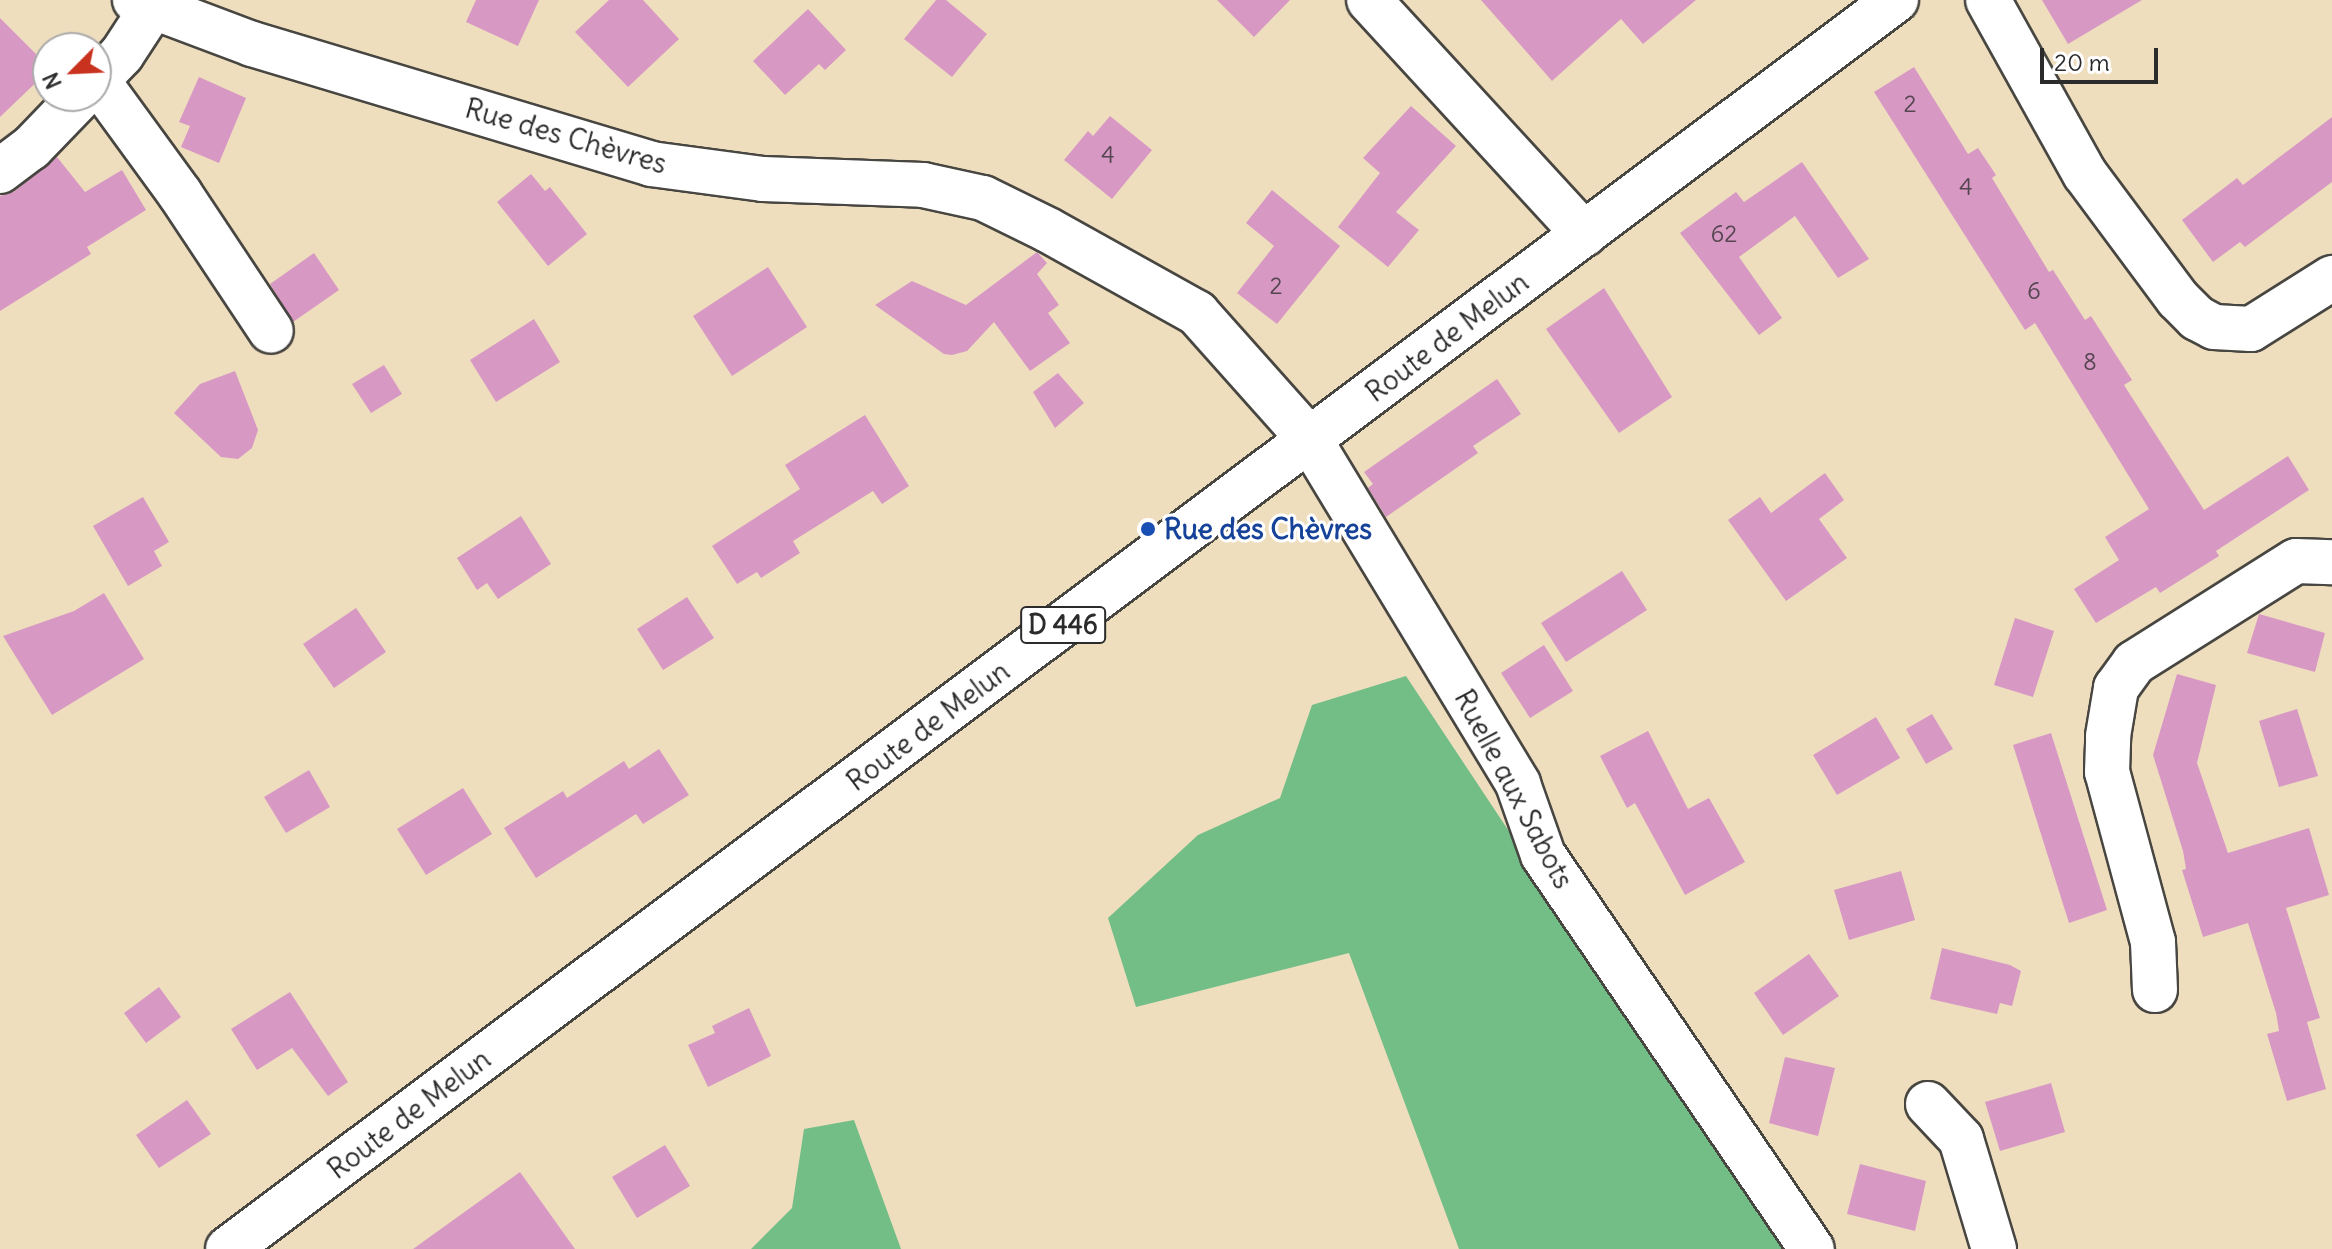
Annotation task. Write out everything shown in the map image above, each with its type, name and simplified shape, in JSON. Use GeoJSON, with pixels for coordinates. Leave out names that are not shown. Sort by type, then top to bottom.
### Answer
{"type":"FeatureCollection","features":[{"type":"Feature","properties":{"kind":"street"},"geometry":{"type":"LineString","coordinates":[[1369,0],[1584,234]]}},
{"type":"Feature","properties":{"kind":"street","name":"Route de Melun"},"geometry":{"type":"LineString","coordinates":[[228,1249],[1896,0]]}},
{"type":"Feature","properties":{"kind":"street"},"geometry":{"type":"LineString","coordinates":[[1988,0],[2085,174],[2197,318],[2214,327],[2251,329],[2332,278]]}},
{"type":"Feature","properties":{"kind":"street"},"geometry":{"type":"LineString","coordinates":[[112,64],[122,54],[144,4]]}},
{"type":"Feature","properties":{"kind":"street","name":"Rue des Chèvres"},"geometry":{"type":"LineString","coordinates":[[144,4],[252,44],[651,164],[763,179],[923,185],[983,198],[1048,230],[1197,313],[1310,440]]}},
{"type":"Feature","properties":{"kind":"street"},"geometry":{"type":"LineString","coordinates":[[112,102],[180,194],[271,331]]}},
{"type":"Feature","properties":{"kind":"street"},"geometry":{"type":"LineString","coordinates":[[0,171],[31,148],[66,112]]}},
{"type":"Feature","properties":{"kind":"street","name":"Ruelle aux Sabots"},"geometry":{"type":"LineString","coordinates":[[1310,440],[1518,784],[1543,855],[1812,1249]]}},
{"type":"Feature","properties":{"kind":"street"},"geometry":{"type":"LineString","coordinates":[[2155,990],[2153,942],[2107,772],[2108,736],[2116,688],[2134,663],[2296,561],[2332,562]]}},
{"type":"Feature","properties":{"kind":"street"},"geometry":{"type":"LineString","coordinates":[[1928,1104],[1961,1139],[1994,1249]]}},
{"type":"Feature","properties":{"kind":"green space"},"geometry":{"type":"Polygon","coordinates":[[[1406,676],[1786,1249],[1459,1249],[1349,953],[1136,1007],[1108,918],[1198,835],[1280,798],[1312,705],[1406,676]]]}},
{"type":"Feature","properties":{"kind":"green space"},"geometry":{"type":"Polygon","coordinates":[[[854,1120],[901,1249],[751,1249],[792,1208],[804,1129],[854,1120]]]}},
{"type":"Feature","properties":{"kind":"building"},"geometry":{"type":"Polygon","coordinates":[[[476,0],[539,0],[518,46],[466,22],[476,0]]]}},
{"type":"Feature","properties":{"kind":"building"},"geometry":{"type":"Polygon","coordinates":[[[609,0],[643,0],[679,39],[628,87],[575,32],[609,0]]]}},
{"type":"Feature","properties":{"kind":"building"},"geometry":{"type":"Polygon","coordinates":[[[936,0],[946,0],[987,34],[952,77],[904,39],[936,0]]]}},
{"type":"Feature","properties":{"kind":"building"},"geometry":{"type":"Polygon","coordinates":[[[1217,0],[1290,0],[1254,37],[1217,0]]]}},
{"type":"Feature","properties":{"kind":"building"},"geometry":{"type":"Polygon","coordinates":[[[1481,0],[1696,0],[1643,44],[1621,19],[1552,81],[1481,0]]]}},
{"type":"Feature","properties":{"kind":"building"},"geometry":{"type":"Polygon","coordinates":[[[2042,0],[2142,0],[2068,44],[2042,0]]]}},
{"type":"Feature","properties":{"kind":"building"},"geometry":{"type":"Polygon","coordinates":[[[808,9],[846,50],[825,70],[819,64],[785,95],[753,61],[808,9]]]}},
{"type":"Feature","properties":{"kind":"building"},"geometry":{"type":"Polygon","coordinates":[[[0,18],[32,50],[32,86],[0,117],[0,18]]]}},
{"type":"Feature","properties":{"kind":"building"},"geometry":{"type":"Polygon","coordinates":[[[1914,67],[1968,154],[1978,148],[1996,175],[1992,178],[2049,272],[2053,270],[2085,320],[2091,316],[2132,380],[2124,385],[2204,510],[2288,456],[2309,490],[2216,551],[2219,556],[2160,593],[2156,587],[2096,623],[2074,589],[2119,560],[2105,537],[2149,509],[2035,323],[2025,330],[1874,92],[1914,67]]]}},
{"type":"Feature","properties":{"kind":"building"},"geometry":{"type":"Polygon","coordinates":[[[199,77],[246,98],[219,163],[181,147],[190,126],[179,122],[199,77]]]}},
{"type":"Feature","properties":{"kind":"building"},"geometry":{"type":"Polygon","coordinates":[[[1411,106],[1456,146],[1396,212],[1419,230],[1388,267],[1338,227],[1380,173],[1363,158],[1411,106]]]}},
{"type":"Feature","properties":{"kind":"building"},"geometry":{"type":"Polygon","coordinates":[[[1110,116],[1152,150],[1112,199],[1064,160],[1088,131],[1093,136],[1110,116]]]}},
{"type":"Feature","properties":{"kind":"building"},"geometry":{"type":"Polygon","coordinates":[[[2332,117],[2332,182],[2245,247],[2240,242],[2213,262],[2182,220],[2237,178],[2243,185],[2332,117]]]}},
{"type":"Feature","properties":{"kind":"building"},"geometry":{"type":"Polygon","coordinates":[[[57,157],[85,192],[122,170],[146,210],[87,247],[91,254],[0,311],[0,196],[15,191],[57,157]]]}},
{"type":"Feature","properties":{"kind":"building"},"geometry":{"type":"Polygon","coordinates":[[[1802,162],[1869,259],[1838,278],[1795,216],[1739,257],[1782,318],[1759,335],[1680,233],[1736,192],[1744,202],[1802,162]]]}},
{"type":"Feature","properties":{"kind":"building"},"geometry":{"type":"Polygon","coordinates":[[[531,174],[545,191],[550,187],[587,234],[548,266],[497,202],[531,174]]]}},
{"type":"Feature","properties":{"kind":"building"},"geometry":{"type":"Polygon","coordinates":[[[1272,190],[1340,246],[1277,324],[1237,293],[1274,246],[1246,223],[1272,190]]]}},
{"type":"Feature","properties":{"kind":"building"},"geometry":{"type":"Polygon","coordinates":[[[1037,252],[1047,263],[1037,274],[1059,305],[1048,313],[1070,343],[1030,371],[994,322],[967,351],[944,354],[875,305],[912,281],[966,305],[1037,252]]]}},
{"type":"Feature","properties":{"kind":"building"},"geometry":{"type":"Polygon","coordinates":[[[314,253],[339,290],[293,322],[270,284],[314,253]]]}},
{"type":"Feature","properties":{"kind":"building"},"geometry":{"type":"Polygon","coordinates":[[[768,267],[807,327],[732,376],[693,316],[768,267]]]}},
{"type":"Feature","properties":{"kind":"building"},"geometry":{"type":"Polygon","coordinates":[[[1604,288],[1672,397],[1619,433],[1546,329],[1604,288]]]}},
{"type":"Feature","properties":{"kind":"building"},"geometry":{"type":"Polygon","coordinates":[[[534,319],[560,362],[496,402],[470,360],[534,319]]]}},
{"type":"Feature","properties":{"kind":"building"},"geometry":{"type":"Polygon","coordinates":[[[384,365],[402,394],[371,413],[352,384],[384,365]]]}},
{"type":"Feature","properties":{"kind":"building"},"geometry":{"type":"Polygon","coordinates":[[[235,371],[258,430],[252,448],[238,459],[221,457],[174,413],[200,384],[235,371]]]}},
{"type":"Feature","properties":{"kind":"building"},"geometry":{"type":"Polygon","coordinates":[[[1058,373],[1084,403],[1055,428],[1033,392],[1058,373]]]}},
{"type":"Feature","properties":{"kind":"building"},"geometry":{"type":"Polygon","coordinates":[[[1497,379],[1521,414],[1473,446],[1478,453],[1386,517],[1368,488],[1373,484],[1364,472],[1497,379]]]}},
{"type":"Feature","properties":{"kind":"building"},"geometry":{"type":"Polygon","coordinates":[[[865,415],[909,486],[882,504],[873,491],[793,541],[800,553],[761,578],[757,572],[737,584],[712,546],[800,489],[785,465],[865,415]]]}},
{"type":"Feature","properties":{"kind":"building"},"geometry":{"type":"Polygon","coordinates":[[[1825,473],[1844,500],[1819,519],[1847,558],[1786,601],[1728,520],[1760,497],[1771,513],[1825,473]]]}},
{"type":"Feature","properties":{"kind":"building"},"geometry":{"type":"Polygon","coordinates":[[[143,497],[169,542],[154,551],[162,566],[128,586],[93,526],[143,497]]]}},
{"type":"Feature","properties":{"kind":"building"},"geometry":{"type":"Polygon","coordinates":[[[521,516],[551,564],[498,599],[487,583],[477,590],[457,558],[521,516]]]}},
{"type":"Feature","properties":{"kind":"building"},"geometry":{"type":"Polygon","coordinates":[[[1622,571],[1647,610],[1566,662],[1541,623],[1622,571]]]}},
{"type":"Feature","properties":{"kind":"building"},"geometry":{"type":"Polygon","coordinates":[[[104,593],[144,659],[52,715],[3,636],[74,611],[104,593]]]}},
{"type":"Feature","properties":{"kind":"building"},"geometry":{"type":"Polygon","coordinates":[[[687,597],[714,638],[663,670],[637,629],[687,597]]]}},
{"type":"Feature","properties":{"kind":"building"},"geometry":{"type":"Polygon","coordinates":[[[356,608],[386,652],[334,688],[303,644],[356,608]]]}},
{"type":"Feature","properties":{"kind":"building"},"geometry":{"type":"Polygon","coordinates":[[[2259,614],[2325,633],[2315,672],[2247,653],[2259,614]]]}},
{"type":"Feature","properties":{"kind":"building"},"geometry":{"type":"Polygon","coordinates":[[[2015,618],[2054,631],[2033,697],[1994,685],[2015,618]]]}},
{"type":"Feature","properties":{"kind":"building"},"geometry":{"type":"Polygon","coordinates":[[[1544,645],[1573,691],[1530,718],[1501,673],[1544,645]]]}},
{"type":"Feature","properties":{"kind":"building"},"geometry":{"type":"Polygon","coordinates":[[[2177,674],[2216,685],[2197,763],[2228,853],[2309,828],[2329,895],[2286,908],[2320,1018],[2307,1022],[2326,1089],[2287,1101],[2267,1034],[2279,1031],[2276,1013],[2248,923],[2203,937],[2182,870],[2186,869],[2183,851],[2153,755],[2177,674]]]}},
{"type":"Feature","properties":{"kind":"building"},"geometry":{"type":"Polygon","coordinates":[[[2297,709],[2318,776],[2279,787],[2259,721],[2297,709]]]}},
{"type":"Feature","properties":{"kind":"building"},"geometry":{"type":"Polygon","coordinates":[[[1932,714],[1953,749],[1926,764],[1906,729],[1932,714]]]}},
{"type":"Feature","properties":{"kind":"building"},"geometry":{"type":"Polygon","coordinates":[[[1876,717],[1900,758],[1837,795],[1813,755],[1876,717]]]}},
{"type":"Feature","properties":{"kind":"building"},"geometry":{"type":"Polygon","coordinates":[[[1648,731],[1688,809],[1709,798],[1745,862],[1685,895],[1635,803],[1627,808],[1600,756],[1648,731]]]}},
{"type":"Feature","properties":{"kind":"building"},"geometry":{"type":"Polygon","coordinates":[[[2051,733],[2107,910],[2069,923],[2013,745],[2051,733]]]}},
{"type":"Feature","properties":{"kind":"building"},"geometry":{"type":"Polygon","coordinates":[[[659,749],[689,795],[643,824],[636,814],[536,878],[504,828],[563,791],[567,798],[624,761],[629,769],[659,749]]]}},
{"type":"Feature","properties":{"kind":"building"},"geometry":{"type":"Polygon","coordinates":[[[309,770],[330,807],[286,833],[264,797],[309,770]]]}},
{"type":"Feature","properties":{"kind":"building"},"geometry":{"type":"Polygon","coordinates":[[[463,788],[492,834],[426,875],[397,829],[463,788]]]}},
{"type":"Feature","properties":{"kind":"building"},"geometry":{"type":"Polygon","coordinates":[[[1901,871],[1915,920],[1849,940],[1834,890],[1901,871]]]}},
{"type":"Feature","properties":{"kind":"building"},"geometry":{"type":"Polygon","coordinates":[[[1942,948],[2010,965],[2021,971],[2012,1006],[2000,1003],[1997,1014],[1930,999],[1942,948]]]}},
{"type":"Feature","properties":{"kind":"building"},"geometry":{"type":"Polygon","coordinates":[[[1809,954],[1839,996],[1783,1035],[1754,993],[1809,954]]]}},
{"type":"Feature","properties":{"kind":"building"},"geometry":{"type":"Polygon","coordinates":[[[159,987],[181,1017],[146,1043],[124,1013],[159,987]]]}},
{"type":"Feature","properties":{"kind":"building"},"geometry":{"type":"Polygon","coordinates":[[[290,992],[348,1082],[328,1096],[292,1048],[257,1070],[231,1029],[290,992]]]}},
{"type":"Feature","properties":{"kind":"building"},"geometry":{"type":"Polygon","coordinates":[[[749,1008],[771,1056],[708,1087],[688,1045],[715,1033],[712,1026],[749,1008]]]}},
{"type":"Feature","properties":{"kind":"building"},"geometry":{"type":"Polygon","coordinates":[[[1785,1057],[1835,1068],[1818,1136],[1769,1123],[1785,1057]]]}},
{"type":"Feature","properties":{"kind":"building"},"geometry":{"type":"Polygon","coordinates":[[[2051,1083],[2065,1132],[2000,1151],[1985,1102],[2051,1083]]]}},
{"type":"Feature","properties":{"kind":"building"},"geometry":{"type":"Polygon","coordinates":[[[187,1100],[211,1134],[159,1168],[136,1135],[187,1100]]]}},
{"type":"Feature","properties":{"kind":"building"},"geometry":{"type":"Polygon","coordinates":[[[665,1145],[690,1186],[637,1218],[612,1177],[665,1145]]]}},
{"type":"Feature","properties":{"kind":"building"},"geometry":{"type":"Polygon","coordinates":[[[1860,1164],[1926,1181],[1915,1231],[1847,1214],[1860,1164]]]}},
{"type":"Feature","properties":{"kind":"building"},"geometry":{"type":"Polygon","coordinates":[[[520,1172],[575,1249],[413,1249],[520,1172]]]}},
{"type":"Feature","properties":{"kind":"place","name":"Rue des Chèvres"},"geometry":{"type":"Point","coordinates":[1148,529]}}]}
